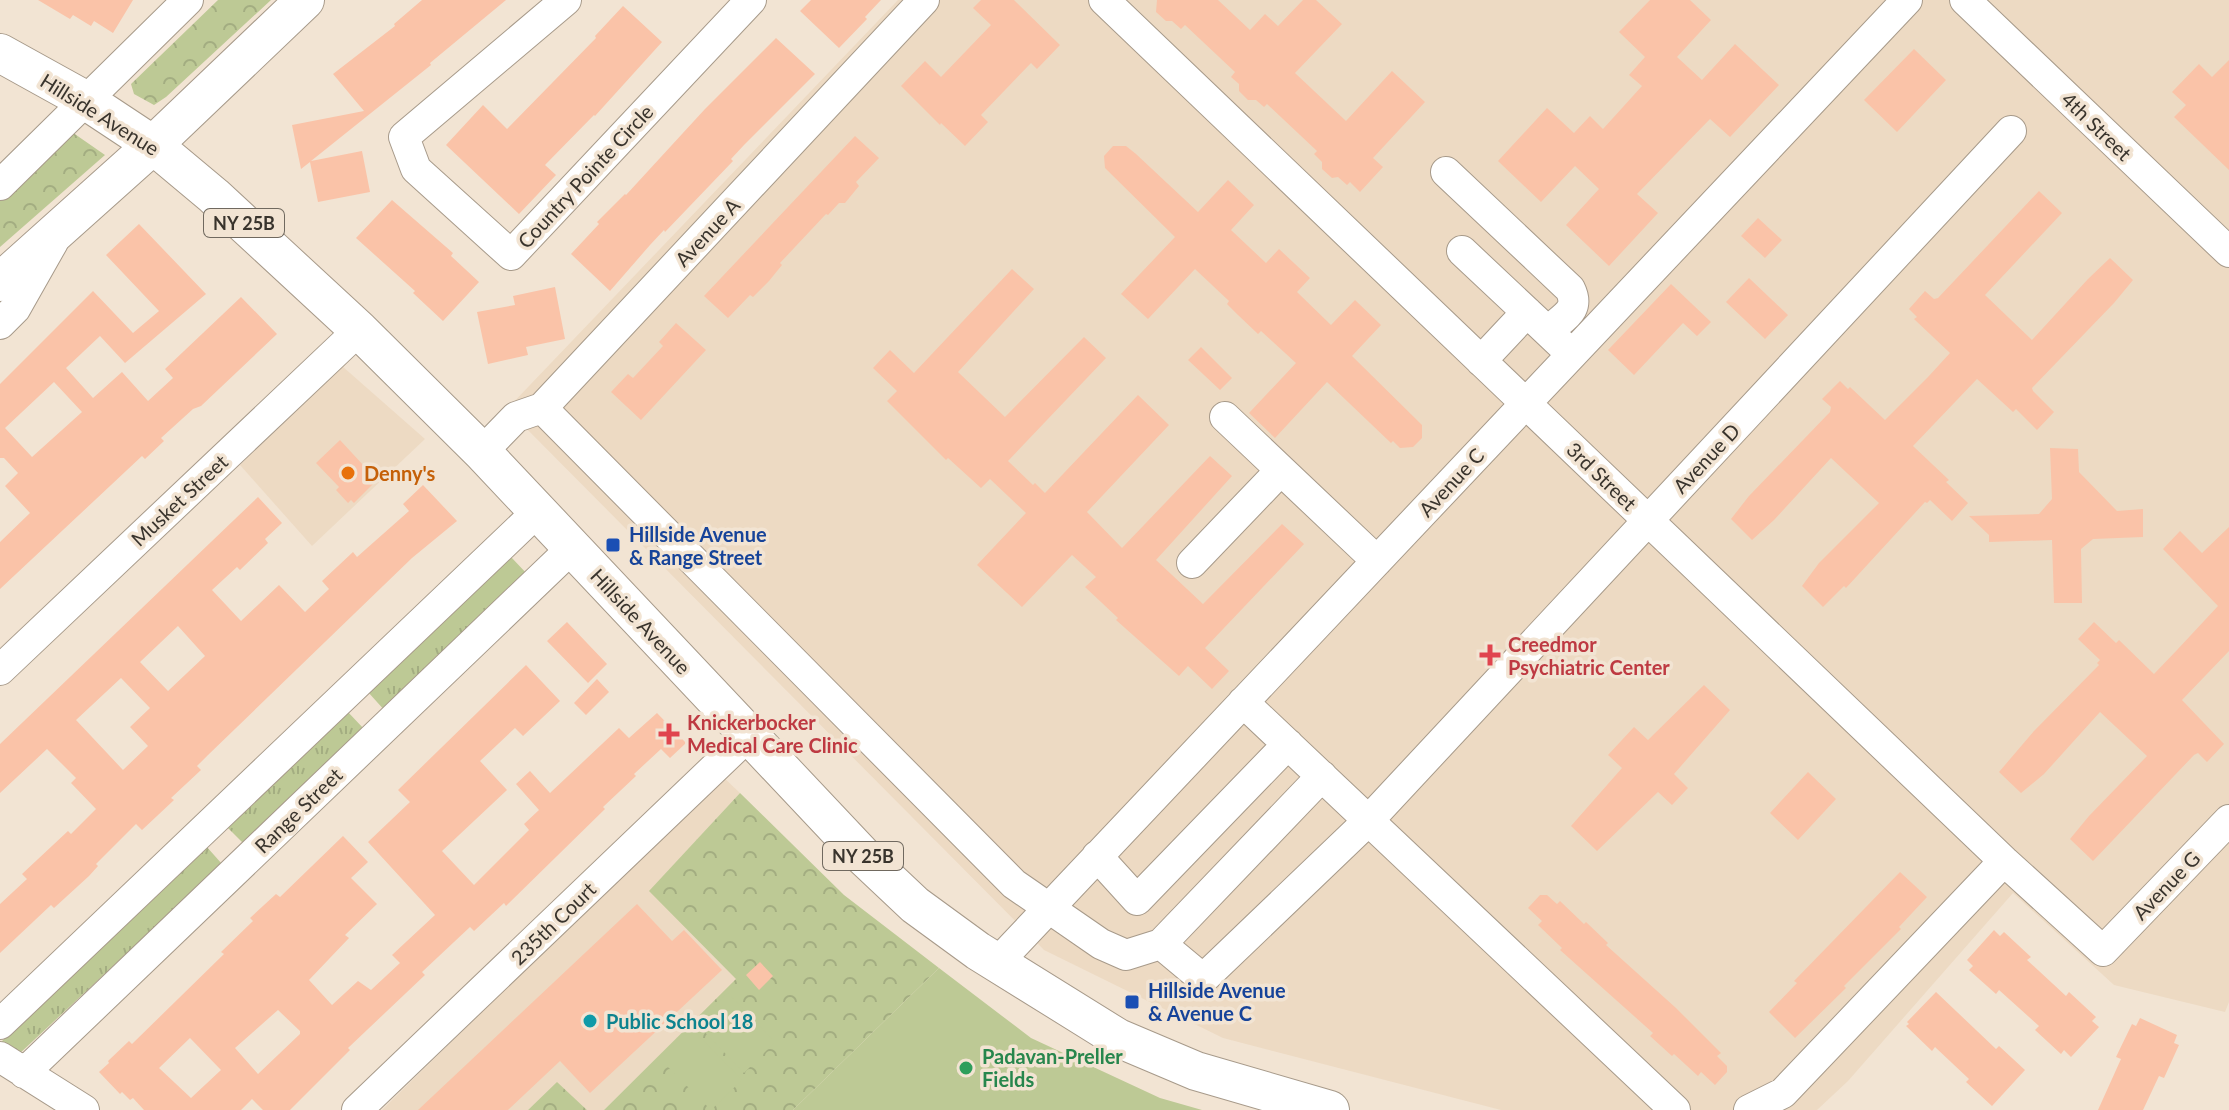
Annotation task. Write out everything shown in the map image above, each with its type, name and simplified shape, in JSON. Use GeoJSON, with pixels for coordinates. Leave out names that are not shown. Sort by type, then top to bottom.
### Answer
{"type":"FeatureCollection","features":[{"type":"Feature","properties":{"kind":"main road"},"geometry":{"type":"LineString","coordinates":[[0,282],[153,145],[305,0]]}},
{"type":"Feature","properties":{"kind":"main road","name":"Hillside Avenue"},"geometry":{"type":"LineString","coordinates":[[0,53],[85,100],[153,145],[214,196],[359,330],[482,452],[890,883],[915,905],[996,964],[1118,1038],[1196,1071],[1330,1110]]}},
{"type":"Feature","properties":{"kind":"street"},"geometry":{"type":"LineString","coordinates":[[0,185],[188,0]]}},
{"type":"Feature","properties":{"kind":"street","name":"Country Pointe Circle"},"geometry":{"type":"LineString","coordinates":[[566,0],[404,137],[416,169],[511,255],[751,0]]}},
{"type":"Feature","properties":{"kind":"street","name":"Avenue A"},"geometry":{"type":"LineString","coordinates":[[482,452],[516,417],[542,408],[924,0]]}},
{"type":"Feature","properties":{"kind":"street","name":"3rd Street"},"geometry":{"type":"LineString","coordinates":[[1104,0],[2004,861],[2103,951]]}},
{"type":"Feature","properties":{"kind":"street","name":"Avenue C"},"geometry":{"type":"LineString","coordinates":[[996,964],[1907,0]]}},
{"type":"Feature","properties":{"kind":"street","name":"4th Street"},"geometry":{"type":"LineString","coordinates":[[1965,0],[2229,252]]}},
{"type":"Feature","properties":{"kind":"street","name":"Avenue D"},"geometry":{"type":"LineString","coordinates":[[1161,944],[1203,979],[1368,821],[2011,131]]}},
{"type":"Feature","properties":{"kind":"street"},"geometry":{"type":"LineString","coordinates":[[1446,172],[1570,289],[1575,300],[1573,308],[1537,322],[1481,361]]}},
{"type":"Feature","properties":{"kind":"street"},"geometry":{"type":"LineString","coordinates":[[0,324],[15,309],[59,231]]}},
{"type":"Feature","properties":{"kind":"street"},"geometry":{"type":"LineString","coordinates":[[1462,251],[1572,354]]}},
{"type":"Feature","properties":{"kind":"street","name":"Musket Street"},"geometry":{"type":"LineString","coordinates":[[0,670],[359,330]]}},
{"type":"Feature","properties":{"kind":"street"},"geometry":{"type":"LineString","coordinates":[[542,408],[1014,884],[1101,944],[1126,955],[1161,944],[1322,776]]}},
{"type":"Feature","properties":{"kind":"street"},"geometry":{"type":"LineString","coordinates":[[1225,417],[1377,561]]}},
{"type":"Feature","properties":{"kind":"street"},"geometry":{"type":"LineString","coordinates":[[1192,563],[1281,470]]}},
{"type":"Feature","properties":{"kind":"street"},"geometry":{"type":"LineString","coordinates":[[0,1024],[537,512]]}},
{"type":"Feature","properties":{"kind":"street","name":"Range Street"},"geometry":{"type":"LineString","coordinates":[[12,1065],[238,868],[572,548]]}},
{"type":"Feature","properties":{"kind":"street"},"geometry":{"type":"LineString","coordinates":[[346,694],[382,730]]}},
{"type":"Feature","properties":{"kind":"street"},"geometry":{"type":"LineString","coordinates":[[1243,702],[1675,1110]]}},
{"type":"Feature","properties":{"kind":"street","name":"235th Court"},"geometry":{"type":"LineString","coordinates":[[357,1110],[749,735]]}},
{"type":"Feature","properties":{"kind":"street"},"geometry":{"type":"LineString","coordinates":[[1097,856],[1137,900],[1288,744]]}},
{"type":"Feature","properties":{"kind":"street","name":"Avenue G"},"geometry":{"type":"LineString","coordinates":[[2103,951],[2229,820]]}},
{"type":"Feature","properties":{"kind":"street"},"geometry":{"type":"LineString","coordinates":[[203,830],[238,868]]}},
{"type":"Feature","properties":{"kind":"street"},"geometry":{"type":"LineString","coordinates":[[1749,1110],[1783,1093],[2004,861]]}},
{"type":"Feature","properties":{"kind":"street"},"geometry":{"type":"LineString","coordinates":[[12,1065],[84,1110]]}},
{"type":"Feature","properties":{"kind":"shaded area","name":"Creedmor Psychiatric Center"},"geometry":{"type":"Polygon","coordinates":[[[898,0],[2229,0],[2229,1002],[2225,1012],[2114,985],[2013,893],[1848,1081],[1817,1110],[1501,1110],[1223,1038],[1044,950],[507,409],[898,0]]]}},
{"type":"Feature","properties":{"kind":"shaded area"},"geometry":{"type":"Polygon","coordinates":[[[342,366],[425,439],[312,546],[240,465],[342,366]]]}},
{"type":"Feature","properties":{"kind":"shaded area"},"geometry":{"type":"Polygon","coordinates":[[[722,776],[740,793],[650,891],[737,979],[604,1110],[587,1110],[557,1083],[528,1110],[382,1110],[722,776]]]}},
{"type":"Feature","properties":{"kind":"green space"},"geometry":{"type":"Polygon","coordinates":[[[218,0],[271,0],[166,97],[154,105],[134,94],[131,84],[218,0]]]}},
{"type":"Feature","properties":{"kind":"green space"},"geometry":{"type":"Polygon","coordinates":[[[69,130],[105,155],[0,247],[0,200],[69,130]]]}},
{"type":"Feature","properties":{"kind":"green space"},"geometry":{"type":"Polygon","coordinates":[[[511,557],[529,576],[386,712],[368,692],[511,557]]]}},
{"type":"Feature","properties":{"kind":"green space"},"geometry":{"type":"Polygon","coordinates":[[[347,711],[364,729],[244,844],[227,827],[347,711]]]}},
{"type":"Feature","properties":{"kind":"green space"},"geometry":{"type":"Polygon","coordinates":[[[740,793],[844,895],[939,968],[793,1110],[604,1110],[736,979],[649,891],[740,793]]]}},
{"type":"Feature","properties":{"kind":"green space"},"geometry":{"type":"Polygon","coordinates":[[[206,846],[222,864],[18,1055],[0,1043],[206,846]]]}},
{"type":"Feature","properties":{"kind":"green space","name":"Padavan-Preller Fields"},"geometry":{"type":"Polygon","coordinates":[[[939,968],[1031,1038],[1160,1098],[1202,1110],[793,1110],[939,968]]]}},
{"type":"Feature","properties":{"kind":"green space"},"geometry":{"type":"Polygon","coordinates":[[[728,993],[775,1042],[744,1073],[696,1023],[728,993]]]}},
{"type":"Feature","properties":{"kind":"green space"},"geometry":{"type":"Polygon","coordinates":[[[690,1027],[742,1080],[711,1110],[659,1058],[690,1027]]]}},
{"type":"Feature","properties":{"kind":"green space"},"geometry":{"type":"Polygon","coordinates":[[[557,1082],[587,1110],[528,1110],[557,1082]]]}},
{"type":"Feature","properties":{"kind":"building"},"geometry":{"type":"Polygon","coordinates":[[[38,0],[133,0],[113,33],[94,21],[91,26],[73,15],[70,19],[38,0]]]}},
{"type":"Feature","properties":{"kind":"building"},"geometry":{"type":"Polygon","coordinates":[[[422,0],[506,0],[311,161],[362,151],[370,192],[318,202],[310,162],[301,169],[292,125],[364,111],[333,74],[395,26],[422,0]]]}},
{"type":"Feature","properties":{"kind":"building"},"geometry":{"type":"Polygon","coordinates":[[[811,0],[881,0],[839,48],[800,11],[811,0]]]}},
{"type":"Feature","properties":{"kind":"building"},"geometry":{"type":"Polygon","coordinates":[[[981,0],[1014,0],[1060,45],[1037,69],[1031,63],[981,115],[988,122],[965,146],[901,86],[925,61],[941,77],[991,25],[973,8],[981,0]]]}},
{"type":"Feature","properties":{"kind":"building"},"geometry":{"type":"Polygon","coordinates":[[[1157,0],[1218,0],[1250,30],[1265,14],[1278,26],[1303,0],[1316,0],[1342,24],[1295,73],[1346,121],[1392,71],[1425,102],[1373,158],[1383,167],[1360,192],[1350,182],[1347,185],[1322,169],[1322,162],[1314,154],[1317,151],[1267,104],[1264,107],[1256,100],[1248,100],[1231,77],[1235,72],[1185,25],[1181,29],[1156,12],[1157,0]]]}},
{"type":"Feature","properties":{"kind":"building"},"geometry":{"type":"Polygon","coordinates":[[[1650,0],[1690,0],[1711,20],[1677,57],[1702,80],[1735,44],[1779,85],[1730,137],[1710,119],[1637,194],[1658,213],[1609,266],[1566,225],[1599,189],[1575,166],[1541,202],[1498,161],[1547,108],[1574,133],[1590,116],[1603,129],[1642,86],[1629,75],[1645,57],[1619,32],[1650,0]]]}},
{"type":"Feature","properties":{"kind":"building"},"geometry":{"type":"Polygon","coordinates":[[[623,6],[662,42],[595,116],[545,165],[556,175],[519,214],[446,145],[483,105],[507,129],[623,6]]]}},
{"type":"Feature","properties":{"kind":"building"},"geometry":{"type":"Polygon","coordinates":[[[776,38],[815,74],[744,145],[731,159],[733,161],[664,230],[610,291],[571,254],[599,224],[597,222],[776,38]]]}},
{"type":"Feature","properties":{"kind":"building"},"geometry":{"type":"Polygon","coordinates":[[[1914,49],[1946,80],[1897,132],[1864,100],[1914,49]]]}},
{"type":"Feature","properties":{"kind":"building"},"geometry":{"type":"Polygon","coordinates":[[[2229,60],[2229,170],[2174,117],[2186,105],[2172,92],[2199,64],[2212,77],[2229,60]]]}},
{"type":"Feature","properties":{"kind":"building"},"geometry":{"type":"Polygon","coordinates":[[[855,136],[879,158],[856,182],[859,186],[845,203],[839,203],[826,214],[780,263],[782,265],[769,281],[728,318],[704,296],[855,136]]]}},
{"type":"Feature","properties":{"kind":"building"},"geometry":{"type":"Polygon","coordinates":[[[1113,146],[1126,146],[1198,212],[1228,180],[1254,205],[1231,230],[1266,263],[1279,249],[1310,278],[1297,292],[1331,325],[1355,300],[1381,325],[1352,356],[1422,425],[1422,438],[1413,447],[1400,448],[1393,441],[1391,443],[1327,382],[1275,438],[1249,413],[1296,363],[1261,331],[1258,334],[1195,269],[1148,319],[1121,294],[1175,237],[1105,168],[1104,156],[1113,146]]]}},
{"type":"Feature","properties":{"kind":"building"},"geometry":{"type":"Polygon","coordinates":[[[2039,191],[2062,213],[1985,295],[2032,340],[2110,258],[2133,280],[2032,388],[2054,412],[2037,430],[2016,409],[2013,412],[1977,379],[1913,446],[1968,503],[1952,521],[1930,500],[1925,502],[1846,588],[1844,586],[1823,607],[1802,586],[1819,563],[1879,503],[1831,458],[1752,540],[1731,519],[1749,496],[1830,412],[1831,407],[1822,399],[1840,381],[1885,420],[1928,377],[1950,353],[1914,319],[1917,317],[1909,309],[1925,291],[1934,299],[1938,298],[2039,191]]]}},
{"type":"Feature","properties":{"kind":"building"},"geometry":{"type":"Polygon","coordinates":[[[392,200],[453,253],[451,256],[479,282],[443,321],[356,238],[392,200]]]}},
{"type":"Feature","properties":{"kind":"building"},"geometry":{"type":"Polygon","coordinates":[[[1758,218],[1782,240],[1765,258],[1741,236],[1758,218]]]}},
{"type":"Feature","properties":{"kind":"building"},"geometry":{"type":"Polygon","coordinates":[[[139,224],[206,294],[125,363],[100,336],[66,368],[93,398],[122,372],[148,401],[173,378],[165,369],[241,297],[277,334],[201,406],[193,409],[161,438],[164,441],[145,459],[142,456],[0,589],[0,542],[30,513],[5,486],[18,473],[4,458],[0,458],[0,384],[93,291],[133,333],[159,311],[106,255],[139,224]],[[54,382],[5,428],[32,457],[82,412],[54,382]]]}},
{"type":"Feature","properties":{"kind":"building"},"geometry":{"type":"Polygon","coordinates":[[[1012,269],[1034,289],[958,372],[1005,417],[1084,337],[1106,358],[1008,461],[1033,485],[1035,483],[1045,493],[1138,395],[1169,425],[1087,512],[1122,548],[1210,456],[1232,476],[1156,560],[1203,604],[1282,524],[1304,544],[1205,648],[1229,671],[1212,689],[1188,666],[1179,676],[1116,620],[1118,618],[1085,587],[1096,577],[1072,555],[1022,607],[977,565],[1026,513],[990,479],[981,488],[948,458],[946,460],[887,401],[897,391],[873,368],[890,350],[914,373],[1012,269]]]}},
{"type":"Feature","properties":{"kind":"building"},"geometry":{"type":"Polygon","coordinates":[[[1749,278],[1788,315],[1765,339],[1726,302],[1749,278]]]}},
{"type":"Feature","properties":{"kind":"building"},"geometry":{"type":"Polygon","coordinates":[[[1671,284],[1711,322],[1697,336],[1683,323],[1634,375],[1608,350],[1671,284]]]}},
{"type":"Feature","properties":{"kind":"building"},"geometry":{"type":"Polygon","coordinates":[[[555,287],[565,339],[526,347],[528,355],[488,364],[477,312],[515,305],[513,296],[555,287]]]}},
{"type":"Feature","properties":{"kind":"building"},"geometry":{"type":"Polygon","coordinates":[[[676,323],[706,350],[641,420],[611,392],[628,374],[633,378],[663,346],[659,342],[676,323]]]}},
{"type":"Feature","properties":{"kind":"building"},"geometry":{"type":"Polygon","coordinates":[[[1201,347],[1232,378],[1220,390],[1188,360],[1201,347]]]}},
{"type":"Feature","properties":{"kind":"building","name":"Denny's"},"geometry":{"type":"Polygon","coordinates":[[[340,440],[377,480],[354,503],[351,500],[348,503],[336,490],[339,487],[316,463],[340,440]]]}},
{"type":"Feature","properties":{"kind":"building"},"geometry":{"type":"Polygon","coordinates":[[[2050,448],[2078,449],[2079,472],[2117,511],[2143,509],[2143,537],[2093,539],[2081,549],[2082,603],[2054,603],[2052,540],[1989,542],[1989,535],[1969,516],[2039,514],[2052,499],[2050,448]]]}},
{"type":"Feature","properties":{"kind":"building"},"geometry":{"type":"Polygon","coordinates":[[[423,485],[457,521],[412,558],[208,755],[197,766],[201,770],[171,798],[174,800],[142,830],[136,824],[96,864],[98,866],[89,876],[54,908],[51,905],[0,953],[0,904],[27,879],[22,874],[96,809],[71,783],[76,778],[47,749],[0,793],[0,744],[258,497],[282,523],[265,539],[268,543],[240,570],[237,567],[212,590],[241,621],[279,585],[305,612],[329,589],[322,581],[353,552],[357,557],[409,511],[403,504],[423,485]],[[178,626],[140,662],[168,691],[205,656],[178,626]],[[121,678],[76,720],[123,770],[148,746],[130,727],[150,708],[121,678]]]}},
{"type":"Feature","properties":{"kind":"building"},"geometry":{"type":"Polygon","coordinates":[[[2229,527],[2229,651],[2182,700],[2224,744],[2207,762],[2198,753],[2194,755],[2093,861],[2070,839],[2147,756],[2100,712],[2044,774],[2021,793],[1999,772],[2034,731],[2099,665],[2100,660],[2078,639],[2094,622],[2116,643],[2119,640],[2154,674],[2177,650],[2218,606],[2163,549],[2180,531],[2202,553],[2229,527]]]}},
{"type":"Feature","properties":{"kind":"building"},"geometry":{"type":"Polygon","coordinates":[[[567,622],[607,664],[588,683],[547,641],[567,622]]]}},
{"type":"Feature","properties":{"kind":"building"},"geometry":{"type":"Polygon","coordinates":[[[526,665],[560,701],[523,736],[515,728],[480,761],[507,790],[442,851],[474,885],[529,830],[524,824],[539,810],[516,784],[530,771],[550,793],[619,728],[629,738],[657,713],[686,743],[670,758],[661,749],[634,774],[636,776],[603,807],[605,809],[506,906],[504,903],[474,931],[470,927],[422,972],[425,975],[348,1048],[350,1050],[290,1110],[263,1110],[252,1099],[241,1110],[144,1110],[133,1098],[130,1100],[122,1092],[120,1094],[99,1072],[108,1061],[129,1041],[132,1044],[224,954],[221,952],[253,921],[250,918],[276,894],[280,897],[343,836],[368,862],[351,878],[377,904],[345,935],[349,938],[309,980],[332,1005],[358,981],[371,990],[400,963],[392,955],[435,915],[368,842],[410,802],[398,790],[526,665]],[[278,1010],[235,1048],[258,1074],[300,1034],[278,1010]],[[190,1038],[159,1068],[191,1098],[221,1070],[190,1038]]]}},
{"type":"Feature","properties":{"kind":"building"},"geometry":{"type":"Polygon","coordinates":[[[597,679],[609,692],[586,715],[574,703],[597,679]]]}},
{"type":"Feature","properties":{"kind":"building"},"geometry":{"type":"Polygon","coordinates":[[[1704,685],[1730,710],[1674,774],[1688,788],[1672,805],[1658,792],[1597,851],[1571,826],[1622,768],[1608,755],[1634,727],[1648,740],[1704,685]]]}},
{"type":"Feature","properties":{"kind":"building"},"geometry":{"type":"Polygon","coordinates":[[[1808,772],[1836,799],[1798,840],[1770,813],[1808,772]]]}},
{"type":"Feature","properties":{"kind":"building"},"geometry":{"type":"Polygon","coordinates":[[[1900,872],[1927,897],[1899,927],[1901,929],[1844,986],[1846,988],[1795,1038],[1769,1012],[1797,983],[1794,981],[1900,872]]]}},
{"type":"Feature","properties":{"kind":"building"},"geometry":{"type":"Polygon","coordinates":[[[1540,895],[1547,895],[1557,904],[1560,901],[1584,924],[1586,922],[1608,943],[1606,945],[1721,1053],[1717,1056],[1727,1066],[1727,1072],[1715,1085],[1701,1072],[1698,1076],[1674,1054],[1672,1056],[1650,1036],[1653,1033],[1560,950],[1562,948],[1538,925],[1542,921],[1528,908],[1540,895]]]}},
{"type":"Feature","properties":{"kind":"building","name":"Public School 18"},"geometry":{"type":"Polygon","coordinates":[[[637,904],[672,941],[684,930],[722,970],[590,1093],[560,1061],[508,1110],[418,1110],[637,904]]]}},
{"type":"Feature","properties":{"kind":"building"},"geometry":{"type":"Polygon","coordinates":[[[1994,930],[2000,936],[2004,932],[2031,957],[2027,960],[2066,996],[2069,992],[2096,1017],[2092,1021],[2099,1027],[2071,1057],[2064,1050],[2061,1054],[2035,1030],[2039,1026],[1999,990],[1996,994],[1969,970],[1973,966],[1967,960],[1994,930]]]}},
{"type":"Feature","properties":{"kind":"building"},"geometry":{"type":"Polygon","coordinates":[[[760,962],[773,976],[759,990],[746,975],[760,962]]]}},
{"type":"Feature","properties":{"kind":"building"},"geometry":{"type":"Polygon","coordinates":[[[1936,992],[1996,1049],[1999,1046],[2025,1070],[1992,1106],[1935,1047],[1932,1051],[1906,1026],[1936,992]]]}},
{"type":"Feature","properties":{"kind":"building"},"geometry":{"type":"Polygon","coordinates":[[[2140,1018],[2177,1035],[2174,1043],[2179,1045],[2164,1078],[2159,1076],[2143,1110],[2098,1110],[2121,1059],[2116,1057],[2132,1024],[2136,1026],[2140,1018]]]}},
{"type":"Feature","properties":{"kind":"place","name":"Denny's"},"geometry":{"type":"Point","coordinates":[348,473]}},
{"type":"Feature","properties":{"kind":"place","name":"Hillside Avenue & Range Street"},"geometry":{"type":"Point","coordinates":[613,545]}},
{"type":"Feature","properties":{"kind":"place","name":"Creedmor Psychiatric Center"},"geometry":{"type":"Point","coordinates":[1490,655]}},
{"type":"Feature","properties":{"kind":"place","name":"Knickerbocker Medical Care Clinic"},"geometry":{"type":"Point","coordinates":[669,734]}},
{"type":"Feature","properties":{"kind":"place","name":"Hillside Avenue & Avenue C"},"geometry":{"type":"Point","coordinates":[1132,1002]}},
{"type":"Feature","properties":{"kind":"place","name":"Public School 18"},"geometry":{"type":"Point","coordinates":[590,1021]}},
{"type":"Feature","properties":{"kind":"place","name":"Padavan-Preller Fields"},"geometry":{"type":"Point","coordinates":[966,1068]}}]}
